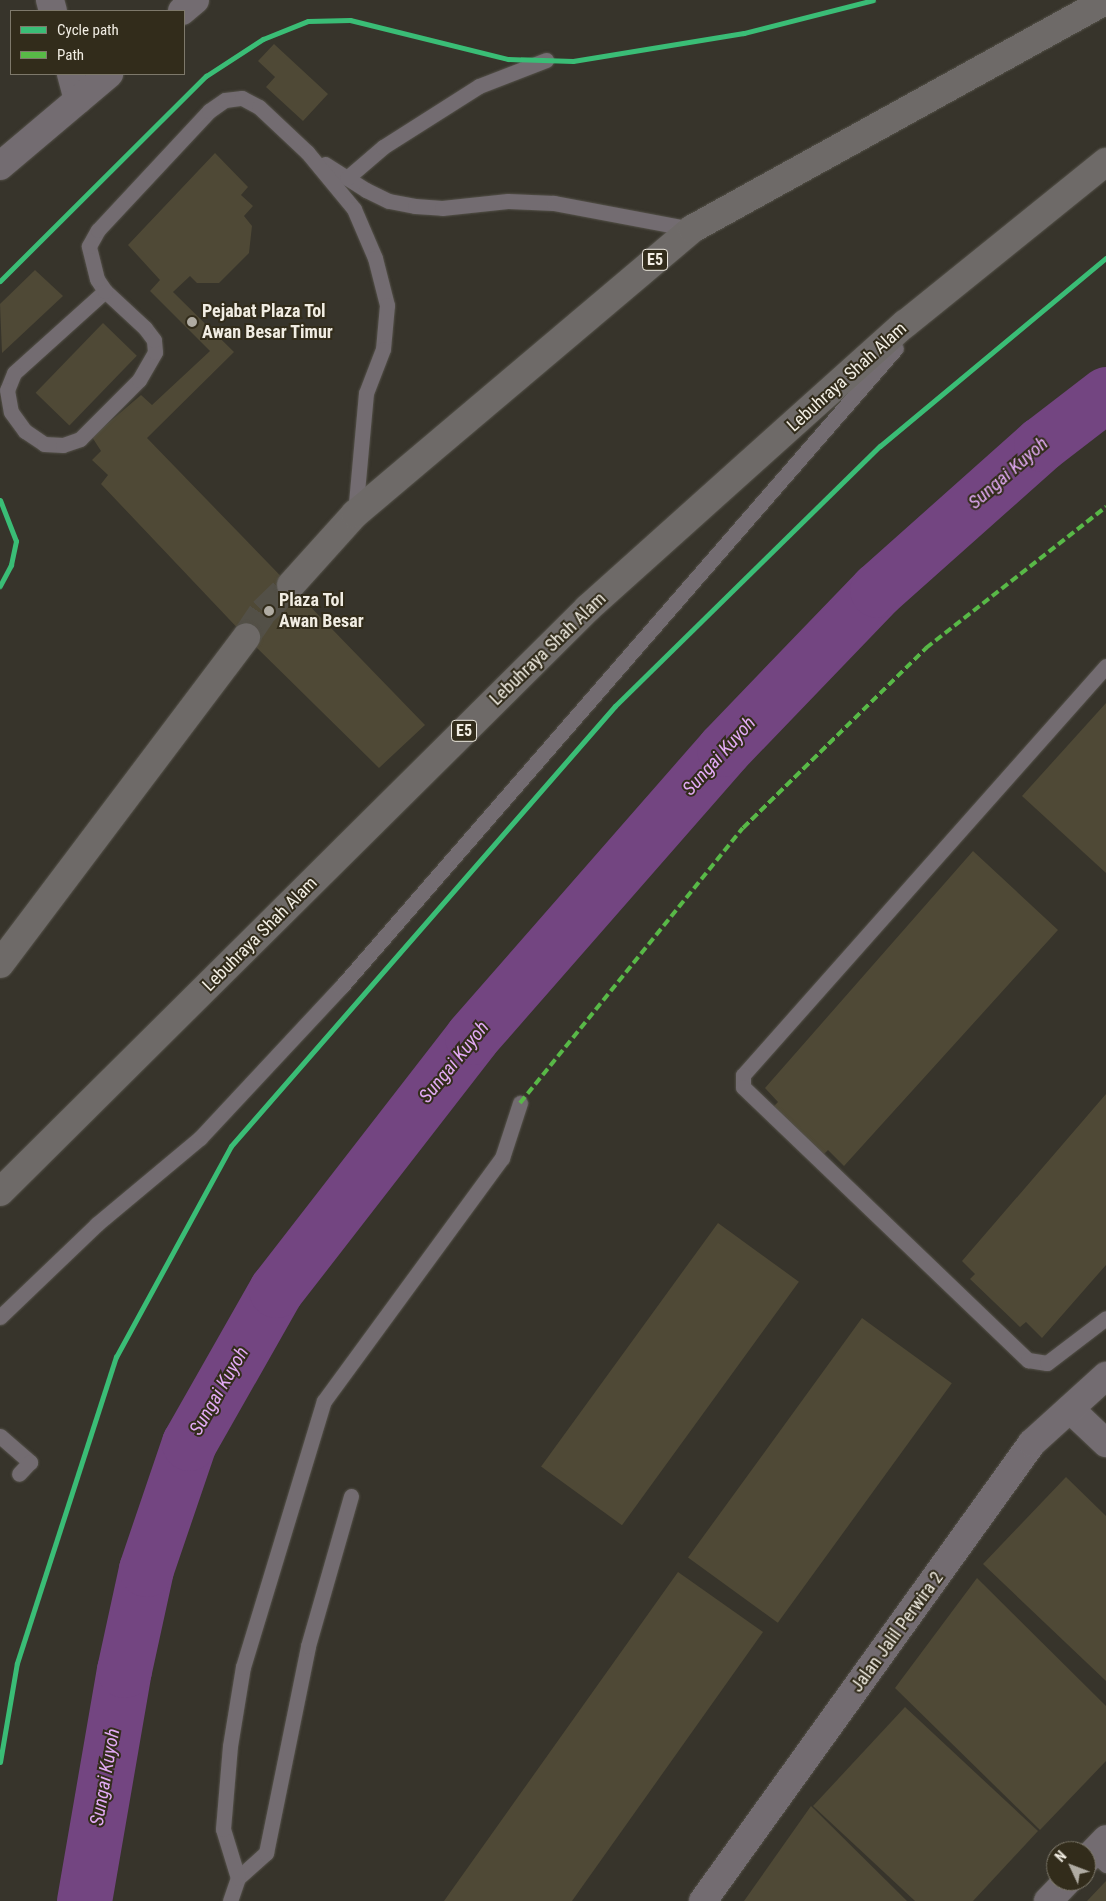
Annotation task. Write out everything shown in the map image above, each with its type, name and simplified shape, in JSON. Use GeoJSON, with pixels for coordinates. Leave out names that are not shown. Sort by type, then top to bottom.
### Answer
{"type":"FeatureCollection","features":[{"type":"Feature","properties":{"kind":"highway","name":"E5"},"geometry":{"type":"LineString","coordinates":[[291,585],[355,514],[692,229],[1106,0]]}},
{"type":"Feature","properties":{"kind":"highway","name":"Lebuhraya Shah Alam"},"geometry":{"type":"LineString","coordinates":[[0,1192],[588,608],[898,331],[1106,162]]}},
{"type":"Feature","properties":{"kind":"highway"},"geometry":{"type":"LineString","coordinates":[[0,964],[246,637]]}},
{"type":"Feature","properties":{"kind":"street"},"geometry":{"type":"LineString","coordinates":[[183,10],[195,0]]}},
{"type":"Feature","properties":{"kind":"street"},"geometry":{"type":"LineString","coordinates":[[71,75],[78,100]]}},
{"type":"Feature","properties":{"kind":"street"},"geometry":{"type":"LineString","coordinates":[[0,166],[108,75]]}},
{"type":"Feature","properties":{"kind":"street","name":"Jalan Jalil Perwira 2"},"geometry":{"type":"LineString","coordinates":[[703,1901],[1032,1444],[1106,1376]]}},
{"type":"Feature","properties":{"kind":"street"},"geometry":{"type":"LineString","coordinates":[[1070,1409],[1106,1444]]}},
{"type":"Feature","properties":{"kind":"street"},"geometry":{"type":"LineString","coordinates":[[1048,1901],[1058,1891]]}},
{"type":"Feature","properties":{"kind":"lane"},"geometry":{"type":"LineString","coordinates":[[347,178],[383,147],[479,86],[546,60]]}},
{"type":"Feature","properties":{"kind":"lane"},"geometry":{"type":"LineString","coordinates":[[105,291],[14,373],[7,390],[11,412],[25,431],[44,444],[64,445],[80,439],[139,380],[155,352],[154,340],[145,328],[105,291],[91,262],[89,246],[98,230],[209,111],[225,100],[242,98],[260,107],[307,152],[354,208],[376,258],[387,305],[384,349],[366,393],[355,514]]}},
{"type":"Feature","properties":{"kind":"lane"},"geometry":{"type":"LineString","coordinates":[[307,152],[347,178],[390,201],[415,206],[442,208],[508,201],[554,203],[692,229]]}},
{"type":"Feature","properties":{"kind":"lane"},"geometry":{"type":"LineString","coordinates":[[0,1317],[97,1224],[200,1138],[341,987],[947,291]]}},
{"type":"Feature","properties":{"kind":"lane"},"geometry":{"type":"LineString","coordinates":[[1106,666],[742,1075],[742,1087],[1028,1360],[1047,1363],[1106,1318]]}},
{"type":"Feature","properties":{"kind":"lane"},"geometry":{"type":"LineString","coordinates":[[238,1878],[223,1829],[230,1746],[242,1667],[324,1401],[502,1158],[520,1103]]}},
{"type":"Feature","properties":{"kind":"lane"},"geometry":{"type":"LineString","coordinates":[[0,1436],[30,1462],[19,1474]]}},
{"type":"Feature","properties":{"kind":"lane"},"geometry":{"type":"LineString","coordinates":[[230,1901],[238,1878],[266,1853],[308,1646],[351,1496]]}},
{"type":"Feature","properties":{"kind":"building"},"geometry":{"type":"Polygon","coordinates":[[[274,44],[328,94],[303,121],[266,87],[275,77],[258,61],[274,44]]]}},
{"type":"Feature","properties":{"kind":"building","name":"Plaza Tol Awan Besar"},"geometry":{"type":"Polygon","coordinates":[[[215,153],[248,187],[241,195],[253,206],[244,216],[252,226],[249,253],[219,283],[197,283],[190,276],[173,292],[234,352],[147,438],[425,725],[379,768],[246,637],[101,484],[108,475],[92,460],[101,451],[92,437],[141,395],[152,405],[210,351],[150,291],[160,280],[128,245],[215,153]]]}},
{"type":"Feature","properties":{"kind":"building"},"geometry":{"type":"Polygon","coordinates":[[[35,270],[63,296],[2,353],[0,304],[35,270]]]}},
{"type":"Feature","properties":{"kind":"building"},"geometry":{"type":"Polygon","coordinates":[[[103,323],[137,356],[69,425],[36,393],[103,323]]]}},
{"type":"Feature","properties":{"kind":"building"},"geometry":{"type":"Polygon","coordinates":[[[1106,703],[1106,873],[1022,796],[1106,703]]]}},
{"type":"Feature","properties":{"kind":"building"},"geometry":{"type":"Polygon","coordinates":[[[973,851],[1058,930],[844,1166],[828,1150],[823,1155],[773,1107],[778,1102],[765,1088],[973,851]]]}},
{"type":"Feature","properties":{"kind":"building"},"geometry":{"type":"Polygon","coordinates":[[[1106,1094],[1106,1265],[1042,1338],[1026,1322],[1020,1327],[970,1279],[975,1274],[962,1261],[1106,1094]]]}},
{"type":"Feature","properties":{"kind":"building"},"geometry":{"type":"Polygon","coordinates":[[[718,1223],[799,1282],[622,1525],[541,1467],[718,1223]]]}},
{"type":"Feature","properties":{"kind":"building"},"geometry":{"type":"Polygon","coordinates":[[[862,1318],[952,1383],[778,1623],[688,1557],[862,1318]]]}},
{"type":"Feature","properties":{"kind":"building"},"geometry":{"type":"Polygon","coordinates":[[[1066,1477],[1106,1516],[1106,1681],[983,1564],[1066,1477]]]}},
{"type":"Feature","properties":{"kind":"building"},"geometry":{"type":"Polygon","coordinates":[[[678,1572],[763,1632],[572,1901],[444,1901],[678,1572]]]}},
{"type":"Feature","properties":{"kind":"building"},"geometry":{"type":"Polygon","coordinates":[[[977,1578],[1106,1706],[1106,1761],[1040,1830],[895,1688],[977,1578]]]}},
{"type":"Feature","properties":{"kind":"building"},"geometry":{"type":"Polygon","coordinates":[[[905,1707],[1038,1831],[973,1901],[915,1901],[813,1806],[905,1707]]]}},
{"type":"Feature","properties":{"kind":"building"},"geometry":{"type":"Polygon","coordinates":[[[811,1806],[907,1901],[744,1901],[811,1806]]]}},
{"type":"Feature","properties":{"kind":"building"},"geometry":{"type":"Polygon","coordinates":[[[1106,1881],[1106,1901],[1087,1901],[1106,1881]]]}},
{"type":"Feature","properties":{"kind":"waterway","name":"Sungai Kuyoh"},"geometry":{"type":"LineString","coordinates":[[84,1901],[124,1670],[146,1569],[189,1443],[276,1290],[472,1037],[724,749],[877,590],[1041,444],[1106,394]]}},
{"type":"Feature","properties":{"kind":"tunnel"},"geometry":{"type":"LineString","coordinates":[[246,637],[263,612],[291,585]]}},
{"type":"Feature","properties":{"kind":"marked path"},"geometry":{"type":"LineString","coordinates":[[520,1103],[743,828],[926,648],[1106,507]]}},
{"type":"Feature","properties":{"kind":"cycle path"},"geometry":{"type":"LineString","coordinates":[[0,281],[206,76],[263,39],[308,21],[350,20],[508,59],[573,61],[744,33],[873,0]]}},
{"type":"Feature","properties":{"kind":"cycle path"},"geometry":{"type":"LineString","coordinates":[[0,1762],[17,1663],[116,1357],[231,1146],[615,706],[880,446],[1106,258]]}},
{"type":"Feature","properties":{"kind":"cycle path"},"geometry":{"type":"LineString","coordinates":[[0,500],[16,541],[11,565],[0,586]]}},
{"type":"Feature","properties":{"kind":"place","name":"Pejabat Plaza Tol Awan Besar Timur"},"geometry":{"type":"Point","coordinates":[192,322]}},
{"type":"Feature","properties":{"kind":"place","name":"Plaza Tol Awan Besar"},"geometry":{"type":"Point","coordinates":[269,611]}}]}
